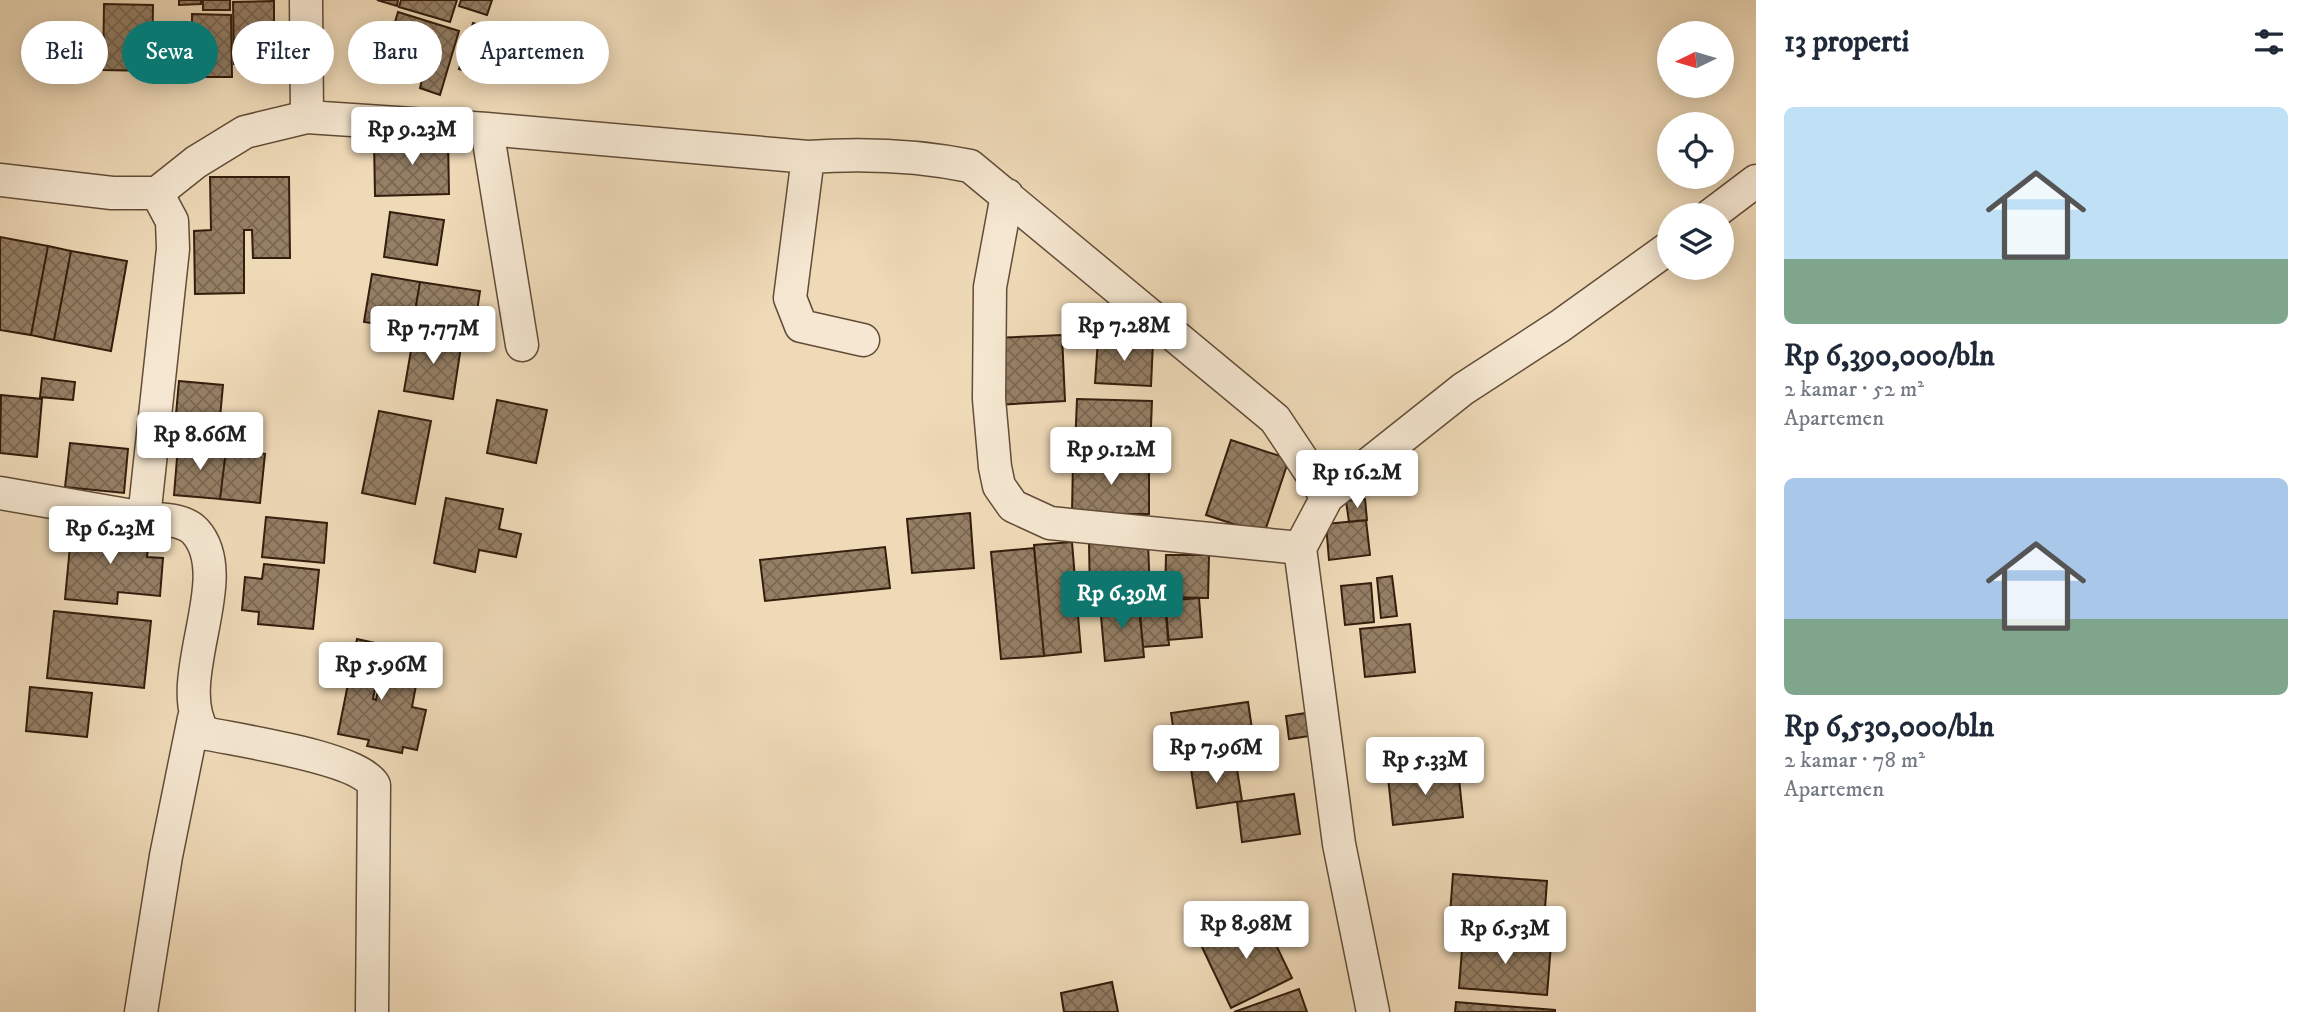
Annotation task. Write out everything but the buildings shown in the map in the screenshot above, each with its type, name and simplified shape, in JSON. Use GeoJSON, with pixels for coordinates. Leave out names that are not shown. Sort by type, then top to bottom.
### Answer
{"type":"FeatureCollection","features":[{"type":"Feature","properties":{"kind":"street"},"geometry":{"type":"LineString","coordinates":[[306,0],[307,117]]}},
{"type":"Feature","properties":{"kind":"street"},"geometry":{"type":"LineString","coordinates":[[0,180],[112,193],[157,193],[196,162],[245,132],[307,117],[488,129],[808,157],[856,153],[927,157],[970,166],[1275,419],[1327,497]]}},
{"type":"Feature","properties":{"kind":"street"},"geometry":{"type":"LineString","coordinates":[[488,129],[522,345]]}},
{"type":"Feature","properties":{"kind":"street"},"geometry":{"type":"LineString","coordinates":[[808,157],[790,298],[792,306],[801,326],[863,340]]}},
{"type":"Feature","properties":{"kind":"street"},"geometry":{"type":"LineString","coordinates":[[1727,203],[1756,181]]}},
{"type":"Feature","properties":{"kind":"street"},"geometry":{"type":"LineString","coordinates":[[144,518],[173,249],[172,221],[157,193]]}},
{"type":"Feature","properties":{"kind":"street"},"geometry":{"type":"LineString","coordinates":[[1007,195],[990,287],[989,399],[999,486],[1013,506],[1050,523],[1300,548]]}},
{"type":"Feature","properties":{"kind":"street"},"geometry":{"type":"LineString","coordinates":[[1373,1012],[1339,844],[1300,548],[1327,497],[1463,389],[1560,326],[1657,256]]}},
{"type":"Feature","properties":{"kind":"street"},"geometry":{"type":"LineString","coordinates":[[0,493],[144,518],[178,521],[194,530],[207,562],[210,585],[193,688],[194,718],[166,856],[141,1012]]}},
{"type":"Feature","properties":{"kind":"street"},"geometry":{"type":"LineString","coordinates":[[194,718],[204,733],[324,759],[367,774],[374,785],[372,1012]]}}]}
